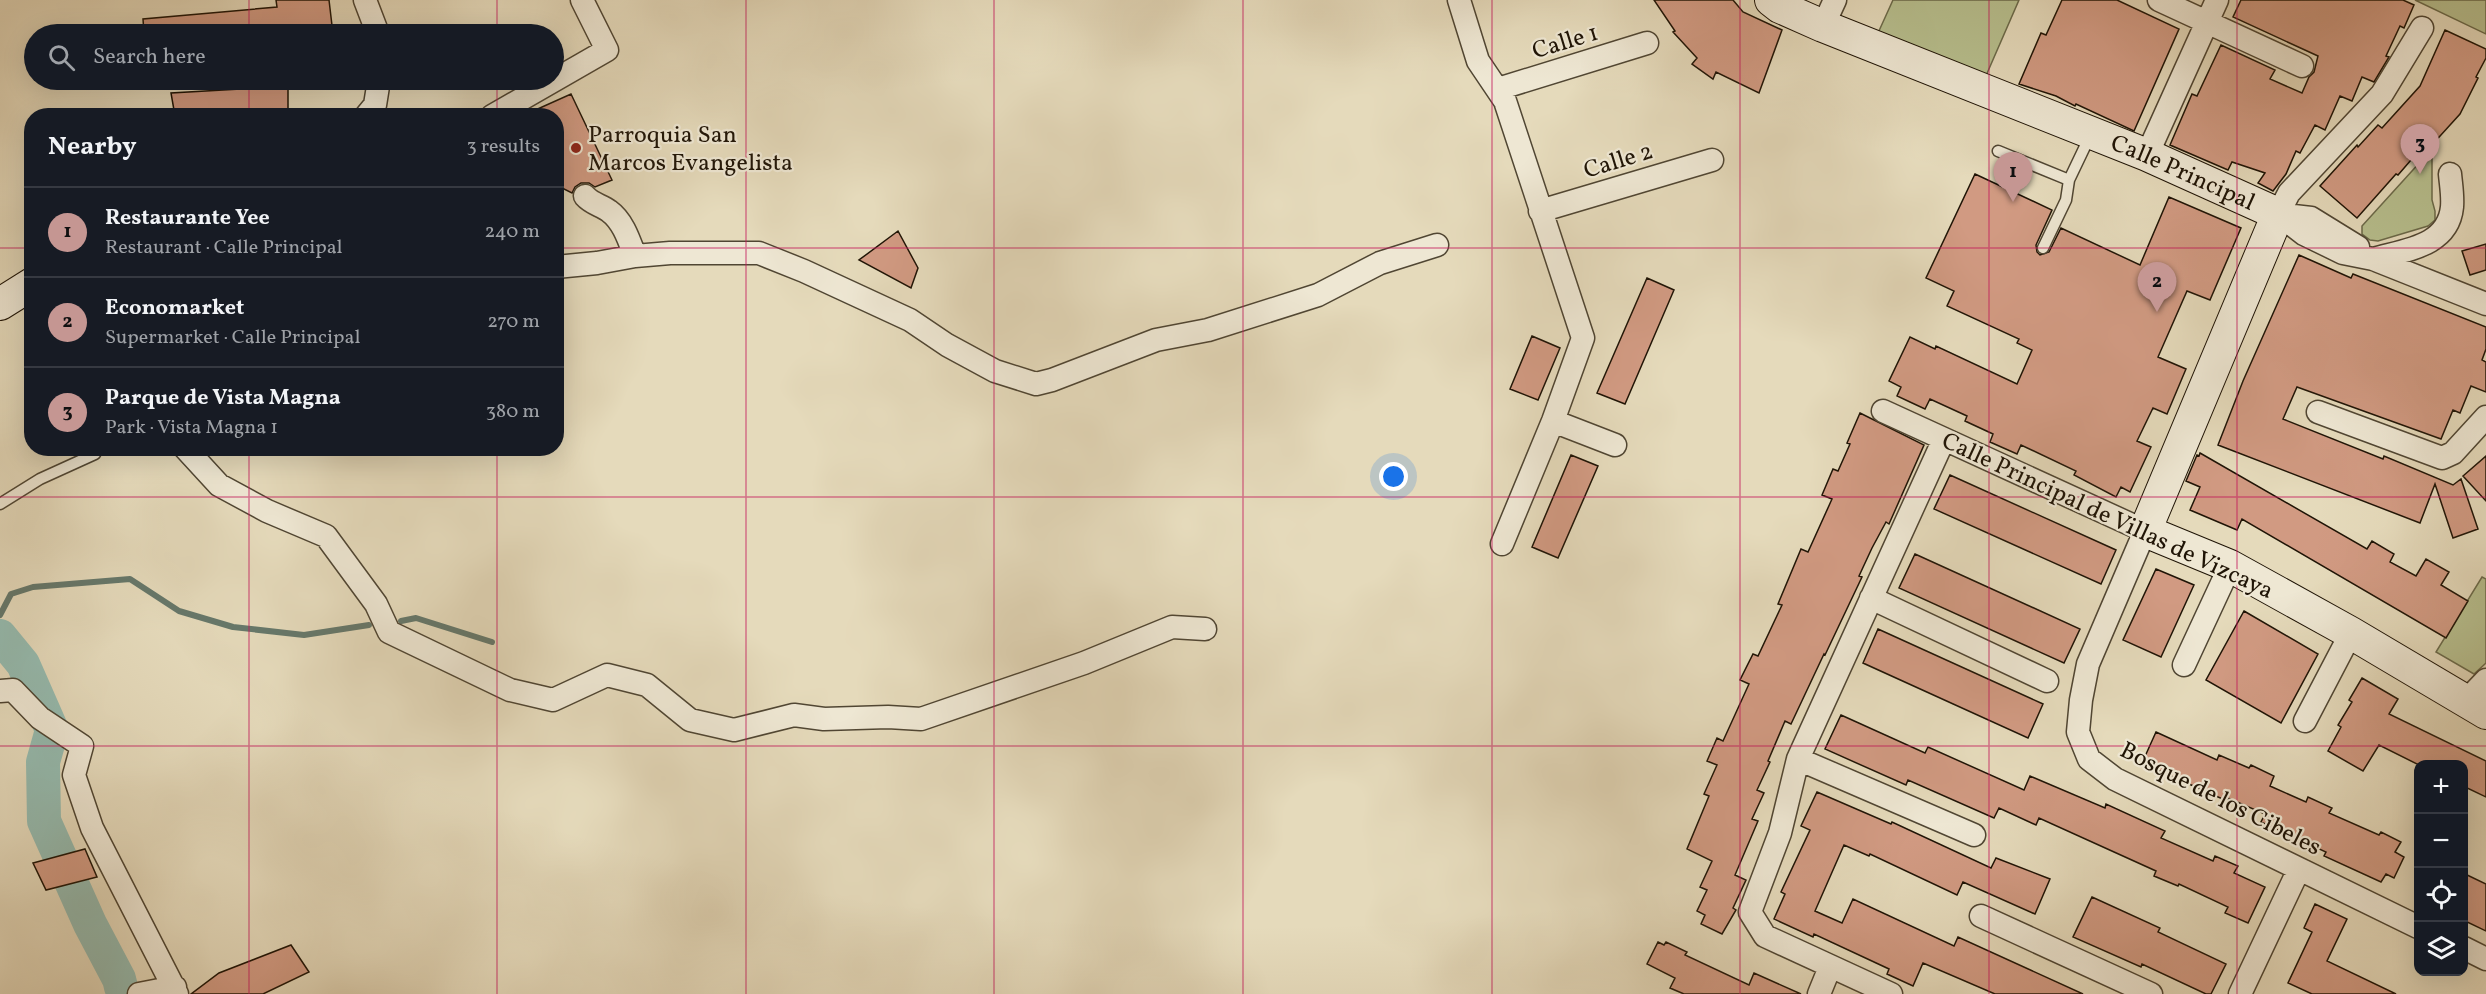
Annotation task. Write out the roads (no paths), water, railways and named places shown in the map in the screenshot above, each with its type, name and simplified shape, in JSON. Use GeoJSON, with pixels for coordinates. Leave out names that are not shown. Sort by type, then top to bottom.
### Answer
{"type":"FeatureCollection","features":[{"type":"Feature","properties":{"kind":"street"},"geometry":{"type":"LineString","coordinates":[[365,0],[374,24]]}},
{"type":"Feature","properties":{"kind":"street"},"geometry":{"type":"LineString","coordinates":[[564,75],[607,50],[582,0]]}},
{"type":"Feature","properties":{"kind":"street"},"geometry":{"type":"LineString","coordinates":[[1459,0],[1478,60],[1505,101],[1583,339],[1553,421],[1502,544]]}},
{"type":"Feature","properties":{"kind":"street","name":"Calle Principal"},"geometry":{"type":"LineString","coordinates":[[1771,0],[1780,7],[1829,13],[2091,133],[2147,155],[2278,214],[2145,531]]}},
{"type":"Feature","properties":{"kind":"street"},"geometry":{"type":"LineString","coordinates":[[2159,0],[2302,66]]}},
{"type":"Feature","properties":{"kind":"street"},"geometry":{"type":"LineString","coordinates":[[2147,155],[2217,0]]}},
{"type":"Feature","properties":{"kind":"street"},"geometry":{"type":"LineString","coordinates":[[2422,28],[2382,94],[2289,193],[2278,214],[2311,218],[2351,241],[2373,259],[2486,304]]}},
{"type":"Feature","properties":{"kind":"street","name":"Calle 1"},"geometry":{"type":"LineString","coordinates":[[1498,89],[1647,43]]}},
{"type":"Feature","properties":{"kind":"street"},"geometry":{"type":"LineString","coordinates":[[373,108],[377,90]]}},
{"type":"Feature","properties":{"kind":"street"},"geometry":{"type":"LineString","coordinates":[[506,108],[537,90]]}},
{"type":"Feature","properties":{"kind":"street","name":"Calle 2"},"geometry":{"type":"LineString","coordinates":[[1540,212],[1712,160]]}},
{"type":"Feature","properties":{"kind":"street"},"geometry":{"type":"LineString","coordinates":[[2373,259],[2432,242],[2446,228],[2452,207],[2450,174]]}},
{"type":"Feature","properties":{"kind":"street"},"geometry":{"type":"LineString","coordinates":[[585,196],[592,204],[610,211],[625,229],[635,256]]}},
{"type":"Feature","properties":{"kind":"street"},"geometry":{"type":"LineString","coordinates":[[564,266],[670,253],[759,253],[910,320],[947,345],[995,372],[1036,384],[1156,340],[1208,330],[1318,296],[1380,263],[1437,245]]}},
{"type":"Feature","properties":{"kind":"street"},"geometry":{"type":"LineString","coordinates":[[0,304],[24,289]]}},
{"type":"Feature","properties":{"kind":"street","name":"Calle Principal de Villas de Vizcaya"},"geometry":{"type":"LineString","coordinates":[[1883,411],[2145,531],[2230,566],[2351,633],[2479,698]]}},
{"type":"Feature","properties":{"kind":"street"},"geometry":{"type":"LineString","coordinates":[[2318,412],[2442,458],[2453,453],[2486,417]]}},
{"type":"Feature","properties":{"kind":"street"},"geometry":{"type":"LineString","coordinates":[[1553,421],[1615,445]]}},
{"type":"Feature","properties":{"kind":"street"},"geometry":{"type":"LineString","coordinates":[[1891,994],[1765,936],[1750,912],[1780,833],[1798,759],[1944,439]]}},
{"type":"Feature","properties":{"kind":"street"},"geometry":{"type":"LineString","coordinates":[[192,456],[219,485],[267,511],[326,536],[376,604],[389,632],[510,690],[553,700],[607,675],[647,685],[690,720],[734,730],[794,715],[824,719],[888,717],[921,719],[1084,663],[1172,627],[1205,629]]}},
{"type":"Feature","properties":{"kind":"street","name":"Bosque de los Cibeles"},"geometry":{"type":"LineString","coordinates":[[2145,531],[2088,664],[2078,732],[2089,759],[2115,778],[2414,925]]}},
{"type":"Feature","properties":{"kind":"street"},"geometry":{"type":"LineString","coordinates":[[2184,665],[2230,566]]}},
{"type":"Feature","properties":{"kind":"street"},"geometry":{"type":"LineString","coordinates":[[1871,598],[2047,681]]}},
{"type":"Feature","properties":{"kind":"street"},"geometry":{"type":"LineString","coordinates":[[2304,721],[2351,633]]}},
{"type":"Feature","properties":{"kind":"street"},"geometry":{"type":"LineString","coordinates":[[0,691],[13,690],[40,718],[82,746],[74,775],[92,828],[176,991],[139,994]]}},
{"type":"Feature","properties":{"kind":"street"},"geometry":{"type":"LineString","coordinates":[[1798,759],[1974,835]]}},
{"type":"Feature","properties":{"kind":"street"},"geometry":{"type":"LineString","coordinates":[[2240,994],[2299,869]]}},
{"type":"Feature","properties":{"kind":"street"},"geometry":{"type":"LineString","coordinates":[[1981,916],[2151,994]]}},
{"type":"Feature","properties":{"kind":"street"},"geometry":{"type":"LineString","coordinates":[[2468,950],[2486,959]]}},
{"type":"Feature","properties":{"kind":"street"},"geometry":{"type":"LineString","coordinates":[[1820,994],[1830,967]]}},
{"type":"Feature","properties":{"kind":"lane"},"geometry":{"type":"LineString","coordinates":[[2043,248],[2066,200],[2069,180],[2091,133]]}},
{"type":"Feature","properties":{"kind":"lane"},"geometry":{"type":"LineString","coordinates":[[1998,150],[2069,180]]}},
{"type":"Feature","properties":{"kind":"lane"},"geometry":{"type":"LineString","coordinates":[[0,504],[40,479],[90,456]]}},
{"type":"Feature","properties":{"kind":"waterway"},"geometry":{"type":"LineString","coordinates":[[0,615],[11,594],[33,587],[130,579],[179,611],[233,627],[304,635],[369,625]]}},
{"type":"Feature","properties":{"kind":"waterway"},"geometry":{"type":"LineString","coordinates":[[401,621],[416,618],[492,642]]}},
{"type":"Feature","properties":{"kind":"waterway"},"geometry":{"type":"LineString","coordinates":[[0,636],[23,664],[52,730],[43,762],[44,821],[121,987]]}},
{"type":"Feature","properties":{"kind":"place","name":"Parroquia San Marcos Evangelista"},"geometry":{"type":"Point","coordinates":[576,148]}},
{"type":"Feature","properties":{"kind":"place","name":"Parque de Vista Magna"},"geometry":{"type":"Point","coordinates":[2420,174]}},
{"type":"Feature","properties":{"kind":"place","name":"Restaurante Yee"},"geometry":{"type":"Point","coordinates":[2013,202]}},
{"type":"Feature","properties":{"kind":"place","name":"Economarket"},"geometry":{"type":"Point","coordinates":[2157,312]}}]}
